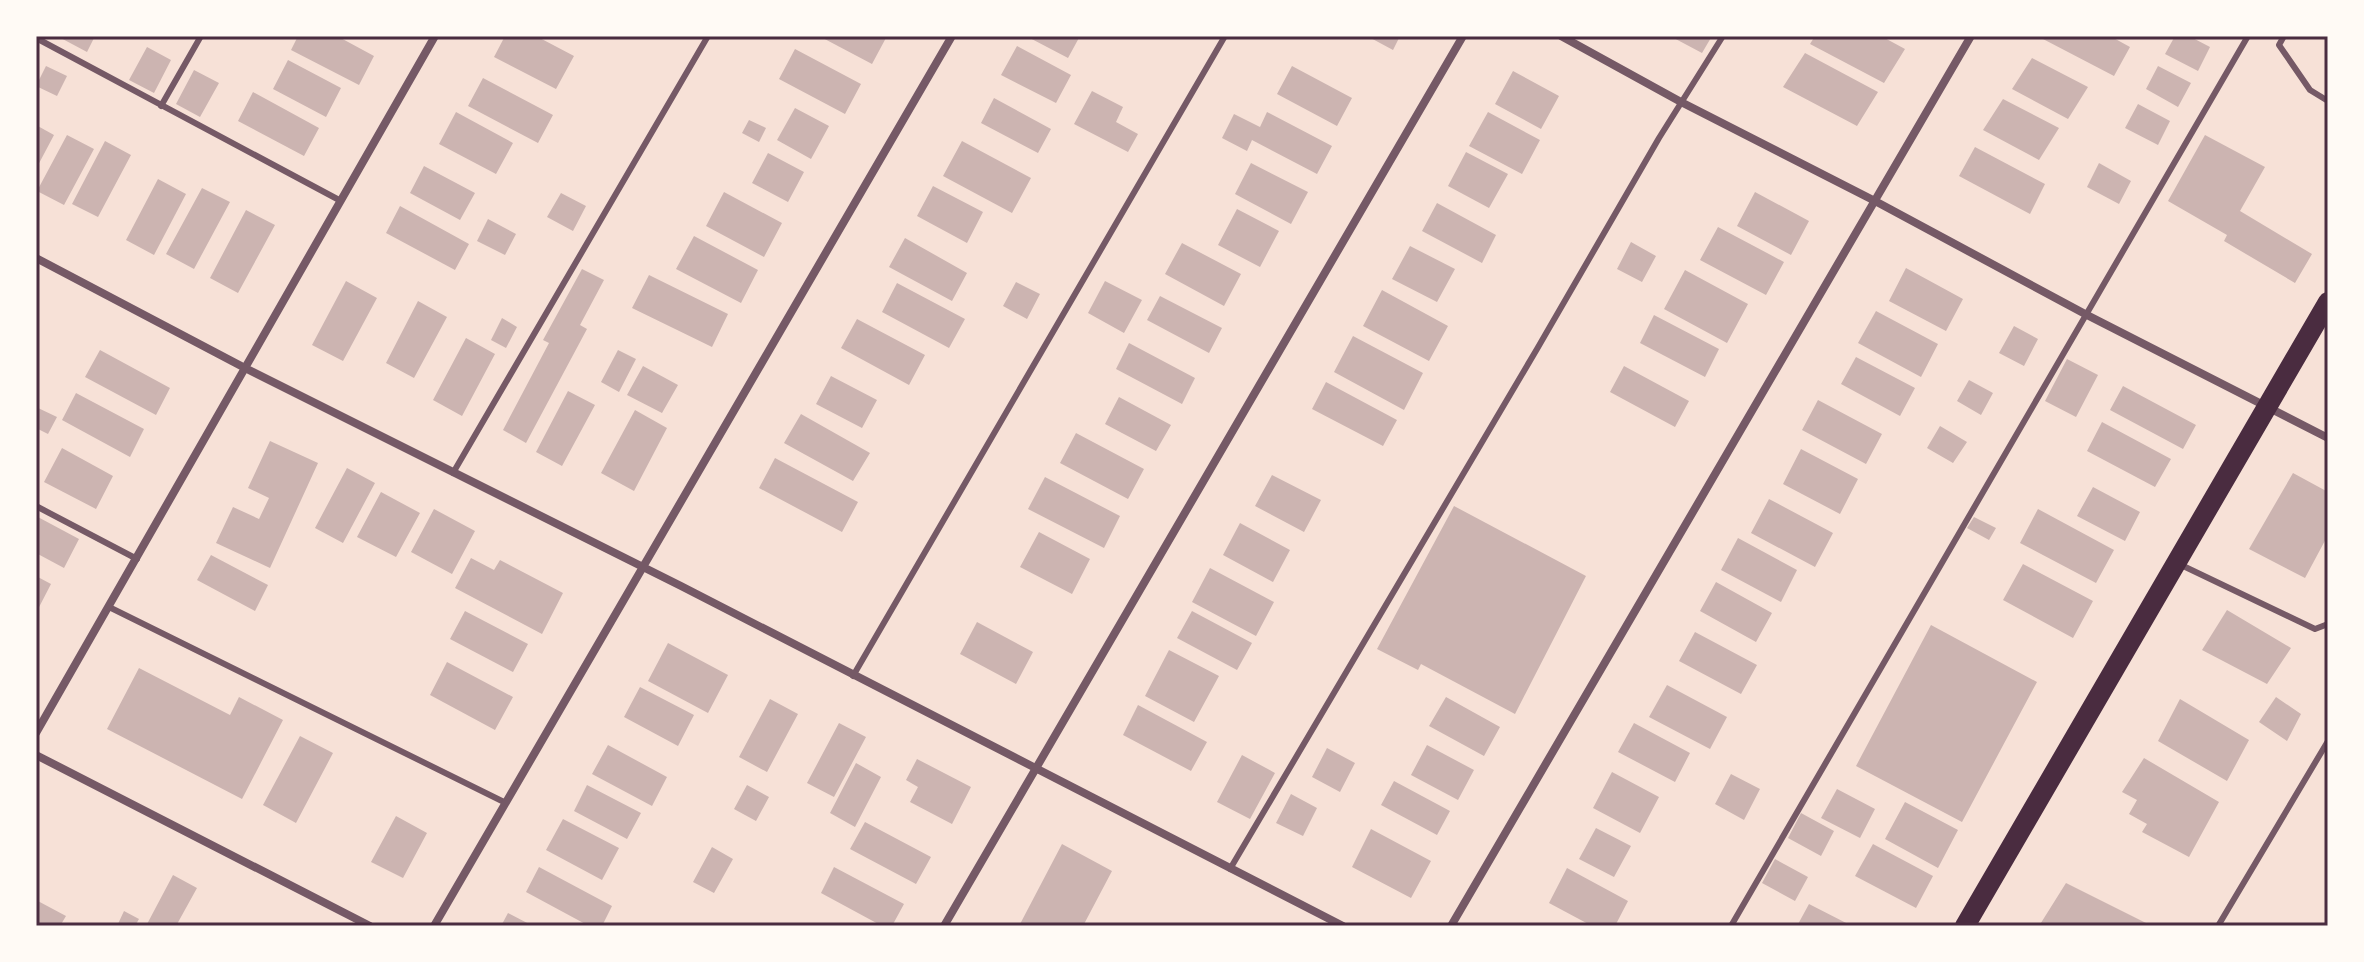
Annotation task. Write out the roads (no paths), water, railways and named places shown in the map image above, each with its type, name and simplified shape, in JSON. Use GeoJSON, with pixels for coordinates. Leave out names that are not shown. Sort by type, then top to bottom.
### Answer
{"type":"FeatureCollection","features":[{"type":"Feature","properties":{"kind":"main road"},"geometry":{"type":"LineString","coordinates":[[1965,926],[2328,302]]}},
{"type":"Feature","properties":{"kind":"street"},"geometry":{"type":"LineString","coordinates":[[36,733],[435,36]]}},
{"type":"Feature","properties":{"kind":"street"},"geometry":{"type":"LineString","coordinates":[[434,926],[952,36]]}},
{"type":"Feature","properties":{"kind":"street"},"geometry":{"type":"LineString","coordinates":[[944,926],[1463,36]]}},
{"type":"Feature","properties":{"kind":"street"},"geometry":{"type":"LineString","coordinates":[[1561,36],[2087,315],[2328,438]]}},
{"type":"Feature","properties":{"kind":"street"},"geometry":{"type":"LineString","coordinates":[[1451,926],[1971,36]]}},
{"type":"Feature","properties":{"kind":"street"},"geometry":{"type":"LineString","coordinates":[[36,258],[245,368],[1343,926]]}},
{"type":"Feature","properties":{"kind":"street"},"geometry":{"type":"LineString","coordinates":[[36,755],[370,926]]}},
{"type":"Feature","properties":{"kind":"lane"},"geometry":{"type":"LineString","coordinates":[[161,106],[201,36]]}},
{"type":"Feature","properties":{"kind":"lane"},"geometry":{"type":"LineString","coordinates":[[453,473],[708,36]]}},
{"type":"Feature","properties":{"kind":"lane"},"geometry":{"type":"LineString","coordinates":[[853,676],[1225,36]]}},
{"type":"Feature","properties":{"kind":"lane"},"geometry":{"type":"LineString","coordinates":[[1230,869],[1681,102],[1723,36]]}},
{"type":"Feature","properties":{"kind":"lane"},"geometry":{"type":"LineString","coordinates":[[1731,926],[2248,36]]}},
{"type":"Feature","properties":{"kind":"lane"},"geometry":{"type":"LineString","coordinates":[[2284,36],[2279,45],[2310,90],[2328,101]]}},
{"type":"Feature","properties":{"kind":"lane"},"geometry":{"type":"LineString","coordinates":[[36,38],[341,201]]}},
{"type":"Feature","properties":{"kind":"lane"},"geometry":{"type":"LineString","coordinates":[[36,506],[137,559]]}},
{"type":"Feature","properties":{"kind":"lane"},"geometry":{"type":"LineString","coordinates":[[2176,563],[2315,629],[2328,624]]}},
{"type":"Feature","properties":{"kind":"lane"},"geometry":{"type":"LineString","coordinates":[[109,607],[506,803]]}},
{"type":"Feature","properties":{"kind":"lane"},"geometry":{"type":"LineString","coordinates":[[2218,926],[2328,741]]}}]}
